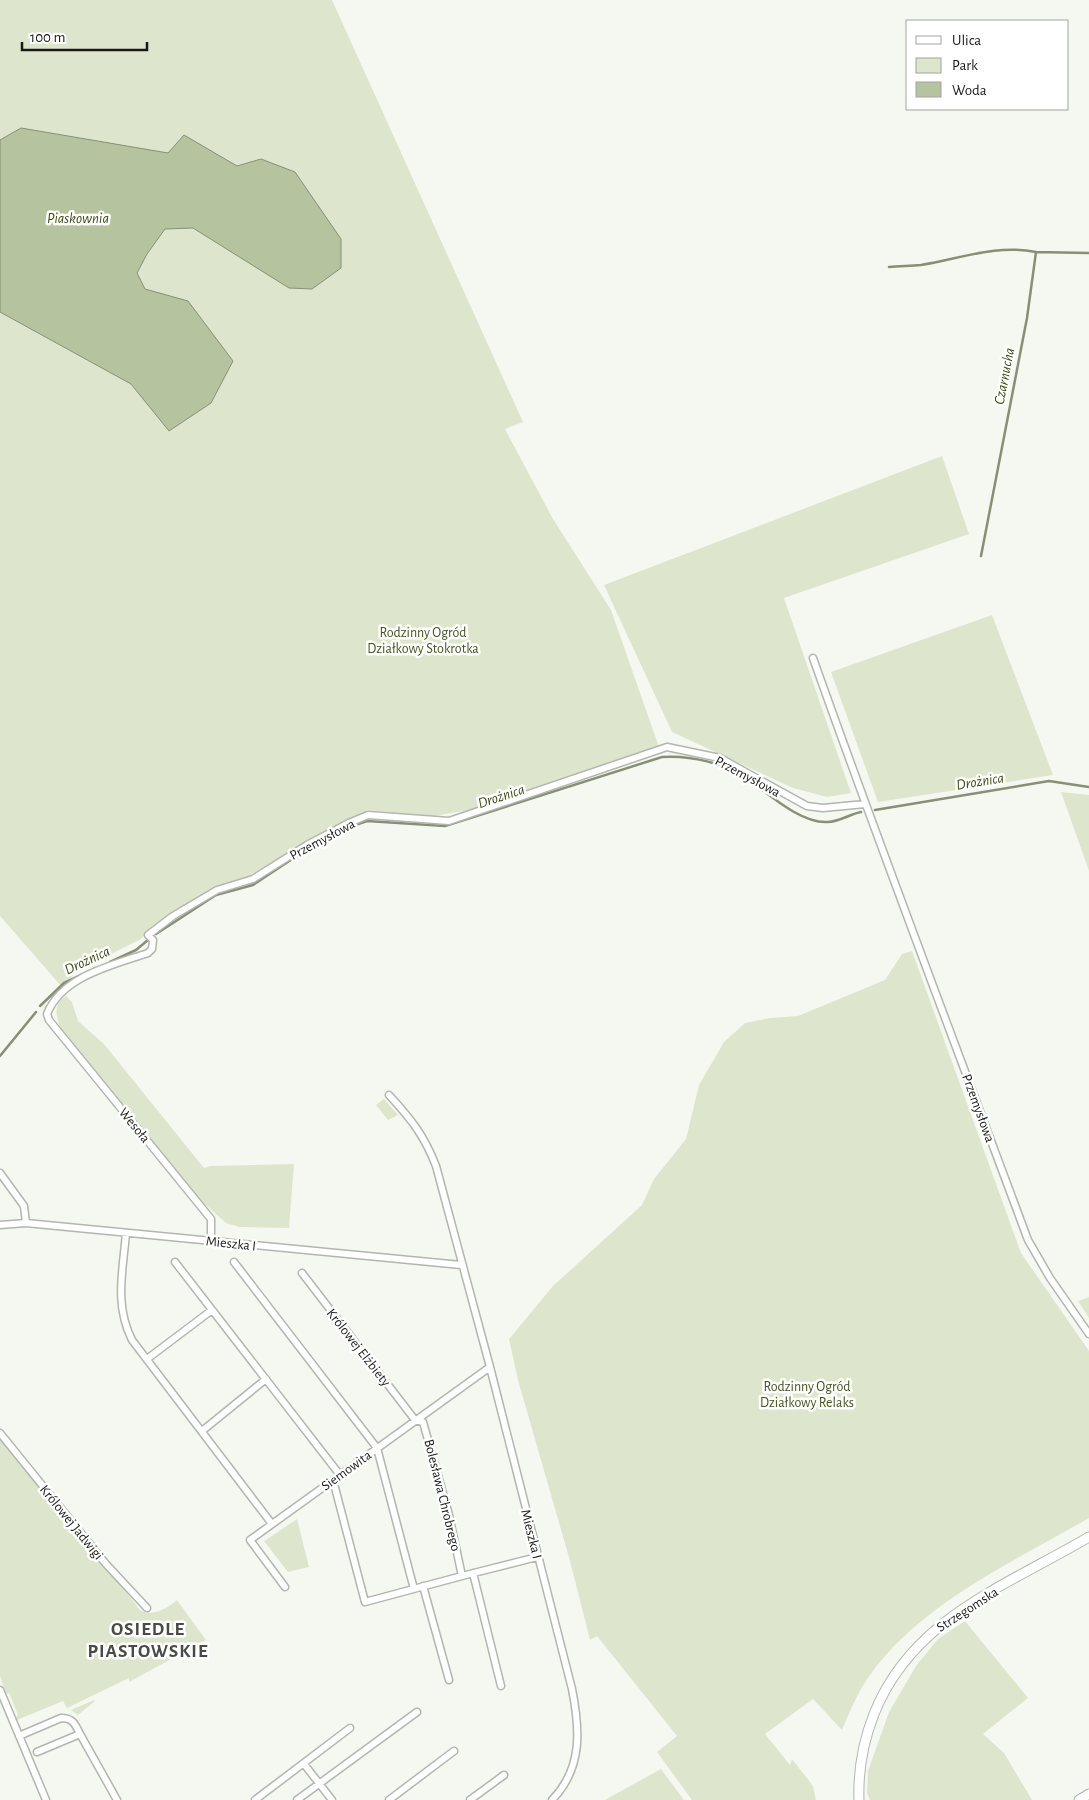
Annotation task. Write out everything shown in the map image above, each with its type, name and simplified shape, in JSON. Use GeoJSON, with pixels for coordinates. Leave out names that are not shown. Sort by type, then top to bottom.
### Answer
{"type":"FeatureCollection","features":[{"type":"Feature","properties":{"kind":"main road","name":"Strzegomska"},"geometry":{"type":"LineString","coordinates":[[859,1800],[863,1752],[871,1723],[892,1677],[912,1651],[928,1634],[962,1609],[1089,1537]]}},
{"type":"Feature","properties":{"kind":"main road"},"geometry":{"type":"LineString","coordinates":[[1079,1800],[1089,1794]]}},
{"type":"Feature","properties":{"kind":"street"},"geometry":{"type":"LineString","coordinates":[[814,658],[865,804]]}},
{"type":"Feature","properties":{"kind":"street","name":"Przemysłowa"},"geometry":{"type":"LineString","coordinates":[[47,1014],[56,997],[78,980],[148,953],[153,944],[153,940],[148,935],[173,916],[217,890],[253,879],[307,845],[349,822],[368,816],[449,821],[667,747],[720,758],[807,806],[839,808],[865,804],[1028,1240],[1050,1278],[1089,1334]]}},
{"type":"Feature","properties":{"kind":"street","name":"Wesoła"},"geometry":{"type":"LineString","coordinates":[[47,1014],[54,1027],[211,1219],[211,1241]]}},
{"type":"Feature","properties":{"kind":"street","name":"Mieszka I"},"geometry":{"type":"LineString","coordinates":[[389,1095],[416,1124],[427,1143],[436,1166],[572,1689],[578,1730],[578,1749],[571,1772],[552,1800]]}},
{"type":"Feature","properties":{"kind":"street"},"geometry":{"type":"LineString","coordinates":[[0,1173],[24,1206],[26,1223]]}},
{"type":"Feature","properties":{"kind":"street","name":"Mieszka I"},"geometry":{"type":"LineString","coordinates":[[0,1226],[26,1223],[461,1265]]}},
{"type":"Feature","properties":{"kind":"street"},"geometry":{"type":"LineString","coordinates":[[126,1233],[121,1308],[128,1331],[147,1359],[272,1524]]}},
{"type":"Feature","properties":{"kind":"street"},"geometry":{"type":"LineString","coordinates":[[175,1262],[340,1475]]}},
{"type":"Feature","properties":{"kind":"street"},"geometry":{"type":"LineString","coordinates":[[234,1262],[378,1448],[414,1589]]}},
{"type":"Feature","properties":{"kind":"street","name":"Królowej Elżbiety"},"geometry":{"type":"LineString","coordinates":[[302,1273],[415,1420]]}},
{"type":"Feature","properties":{"kind":"street"},"geometry":{"type":"LineString","coordinates":[[147,1359],[212,1310]]}},
{"type":"Feature","properties":{"kind":"street","name":"Siemowita"},"geometry":{"type":"LineString","coordinates":[[285,1587],[250,1540],[490,1368]]}},
{"type":"Feature","properties":{"kind":"street"},"geometry":{"type":"LineString","coordinates":[[202,1431],[266,1380]]}},
{"type":"Feature","properties":{"kind":"street","name":"Bolesława Chrobrego"},"geometry":{"type":"LineString","coordinates":[[415,1420],[423,1422],[425,1427],[450,1520],[462,1576]]}},
{"type":"Feature","properties":{"kind":"street","name":"Królowej Jadwigi"},"geometry":{"type":"LineString","coordinates":[[0,1433],[106,1564],[148,1608]]}},
{"type":"Feature","properties":{"kind":"street"},"geometry":{"type":"LineString","coordinates":[[333,1480],[365,1602],[537,1557]]}},
{"type":"Feature","properties":{"kind":"street"},"geometry":{"type":"LineString","coordinates":[[473,1573],[501,1686]]}},
{"type":"Feature","properties":{"kind":"street"},"geometry":{"type":"LineString","coordinates":[[423,1586],[449,1680]]}},
{"type":"Feature","properties":{"kind":"street"},"geometry":{"type":"LineString","coordinates":[[0,1690],[46,1800]]}},
{"type":"Feature","properties":{"kind":"street"},"geometry":{"type":"LineString","coordinates":[[297,1800],[417,1712]]}},
{"type":"Feature","properties":{"kind":"street"},"geometry":{"type":"LineString","coordinates":[[19,1736],[61,1718],[68,1718],[75,1724],[117,1800]]}},
{"type":"Feature","properties":{"kind":"street"},"geometry":{"type":"LineString","coordinates":[[255,1800],[350,1728]]}},
{"type":"Feature","properties":{"kind":"street"},"geometry":{"type":"LineString","coordinates":[[37,1752],[80,1734]]}},
{"type":"Feature","properties":{"kind":"street"},"geometry":{"type":"LineString","coordinates":[[389,1800],[454,1751]]}},
{"type":"Feature","properties":{"kind":"street"},"geometry":{"type":"LineString","coordinates":[[304,1764],[332,1800]]}},
{"type":"Feature","properties":{"kind":"street"},"geometry":{"type":"LineString","coordinates":[[470,1800],[504,1775]]}},
{"type":"Feature","properties":{"kind":"green space","name":"Rodzinny Ogród Działkowy Stokrotka"},"geometry":{"type":"Polygon","coordinates":[[[0,0],[332,0],[523,422],[505,429],[553,519],[611,610],[659,747],[469,810],[434,816],[367,810],[300,845],[247,877],[217,885],[151,928],[141,939],[77,971],[62,987],[0,916],[0,0]]]}},
{"type":"Feature","properties":{"kind":"green space"},"geometry":{"type":"Polygon","coordinates":[[[942,456],[969,534],[784,598],[851,793],[827,797],[793,788],[672,732],[604,585],[942,456]]]}},
{"type":"Feature","properties":{"kind":"green space"},"geometry":{"type":"Polygon","coordinates":[[[992,615],[1053,775],[878,802],[831,672],[992,615]]]}},
{"type":"Feature","properties":{"kind":"green space"},"geometry":{"type":"Polygon","coordinates":[[[1061,792],[1089,795],[1089,871],[1061,792]]]}},
{"type":"Feature","properties":{"kind":"green space","name":"Rodzinny Ogród Działkowy Relaks"},"geometry":{"type":"Polygon","coordinates":[[[912,951],[1021,1253],[1089,1351],[1089,1518],[971,1586],[915,1626],[891,1649],[870,1675],[858,1695],[842,1730],[813,1699],[765,1734],[790,1765],[792,1759],[813,1786],[816,1800],[692,1800],[657,1752],[677,1736],[597,1636],[590,1640],[570,1561],[518,1380],[509,1339],[553,1286],[642,1205],[654,1179],[686,1139],[699,1085],[724,1042],[745,1023],[770,1018],[798,1016],[885,980],[902,954],[912,951]]]}},
{"type":"Feature","properties":{"kind":"green space"},"geometry":{"type":"Polygon","coordinates":[[[66,996],[72,1002],[78,1021],[104,1044],[204,1168],[210,1166],[294,1164],[289,1228],[239,1227],[226,1223],[190,1191],[60,1028],[57,1018],[57,1006],[66,996]]]}},
{"type":"Feature","properties":{"kind":"green space"},"geometry":{"type":"Polygon","coordinates":[[[384,1099],[398,1115],[388,1120],[376,1105],[384,1099]]]}},
{"type":"Feature","properties":{"kind":"green space"},"geometry":{"type":"Polygon","coordinates":[[[1089,1297],[1089,1318],[1078,1301],[1089,1297]]]}},
{"type":"Feature","properties":{"kind":"green space"},"geometry":{"type":"Polygon","coordinates":[[[0,1431],[140,1610],[150,1613],[155,1612],[164,1609],[177,1600],[206,1640],[129,1682],[129,1678],[67,1708],[63,1701],[17,1720],[16,1717],[18,1715],[9,1693],[6,1694],[0,1676],[0,1431]]]}},
{"type":"Feature","properties":{"kind":"green space"},"geometry":{"type":"Polygon","coordinates":[[[297,1519],[309,1567],[288,1572],[264,1541],[297,1519]]]}},
{"type":"Feature","properties":{"kind":"green space"},"geometry":{"type":"Polygon","coordinates":[[[965,1621],[1028,1698],[983,1734],[1004,1753],[1032,1800],[870,1800],[867,1793],[868,1771],[889,1712],[916,1666],[938,1639],[965,1621]]]}},
{"type":"Feature","properties":{"kind":"green space"},"geometry":{"type":"Polygon","coordinates":[[[94,1700],[78,1715],[71,1710],[94,1700]]]}},
{"type":"Feature","properties":{"kind":"green space"},"geometry":{"type":"Polygon","coordinates":[[[661,1769],[684,1800],[605,1800],[612,1796],[661,1769]]]}},
{"type":"Feature","properties":{"kind":"water","name":"Piaskownia"},"geometry":{"type":"Polygon","coordinates":[[[21,128],[168,153],[184,135],[237,166],[261,159],[295,172],[341,239],[341,268],[312,289],[289,288],[193,228],[165,229],[147,254],[137,273],[145,289],[188,301],[233,361],[211,403],[169,431],[131,384],[0,312],[0,140],[21,128]]]}},
{"type":"Feature","properties":{"kind":"waterway"},"geometry":{"type":"LineString","coordinates":[[889,267],[921,265],[992,251],[1021,250],[1036,252]]}},
{"type":"Feature","properties":{"kind":"waterway","name":"Czarnucha"},"geometry":{"type":"LineString","coordinates":[[981,556],[1027,318],[1036,252],[1089,253]]}},
{"type":"Feature","properties":{"kind":"waterway","name":"Drożnica"},"geometry":{"type":"LineString","coordinates":[[344,829],[367,821],[445,826],[662,757],[696,759],[729,769],[740,774],[786,807],[807,818],[832,822],[861,812]]}},
{"type":"Feature","properties":{"kind":"waterway","name":"Drożnica"},"geometry":{"type":"LineString","coordinates":[[875,810],[1049,781],[1089,787]]}},
{"type":"Feature","properties":{"kind":"waterway","name":"Drożnica"},"geometry":{"type":"LineString","coordinates":[[156,934],[216,895],[253,885],[315,844]]}},
{"type":"Feature","properties":{"kind":"waterway","name":"Drożnica"},"geometry":{"type":"LineString","coordinates":[[110,962],[136,950],[148,940]]}},
{"type":"Feature","properties":{"kind":"waterway","name":"Drożnica"},"geometry":{"type":"LineString","coordinates":[[40,1006],[64,983],[96,968]]}},
{"type":"Feature","properties":{"kind":"waterway","name":"Drożnica"},"geometry":{"type":"LineString","coordinates":[[0,1056],[36,1012]]}},
{"type":"Feature","properties":{"kind":"district","name":"OSIEDLE PIASTOWSKIE"},"geometry":{"type":"Point","coordinates":[148,1639]}}]}
